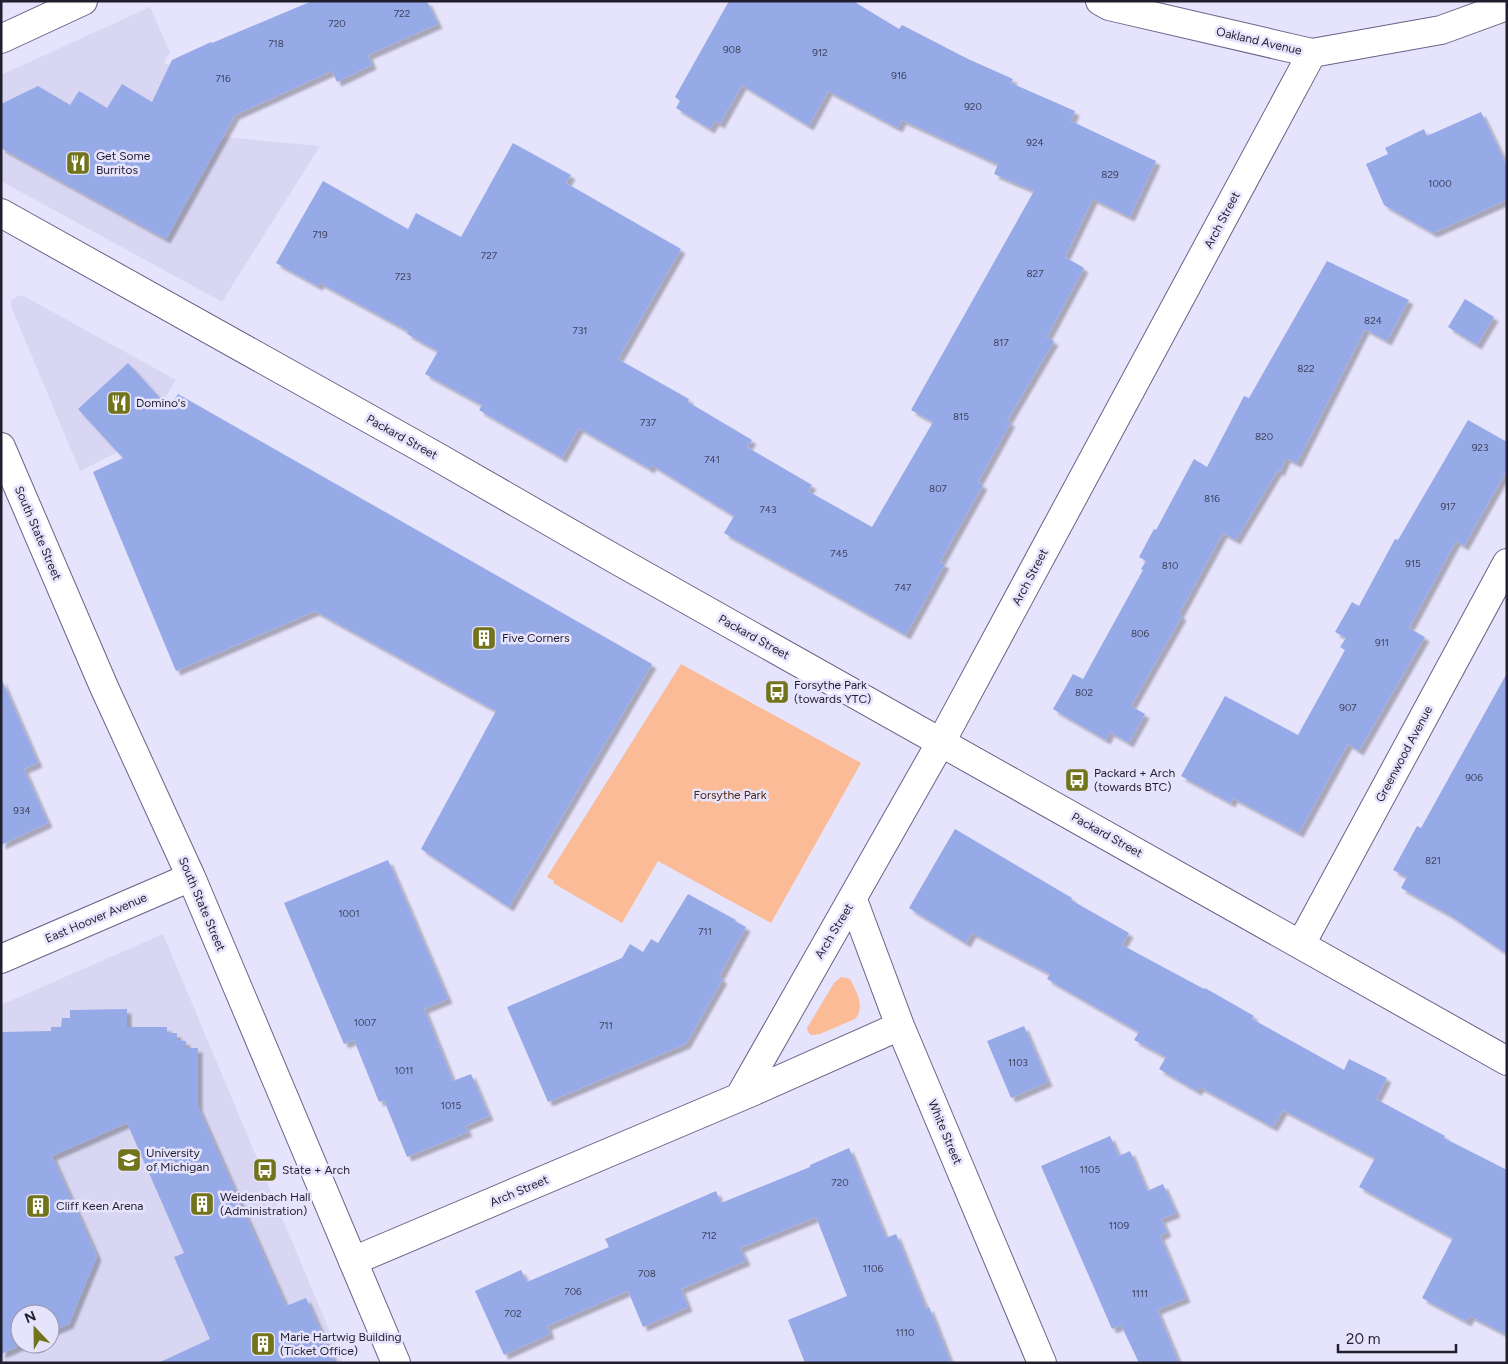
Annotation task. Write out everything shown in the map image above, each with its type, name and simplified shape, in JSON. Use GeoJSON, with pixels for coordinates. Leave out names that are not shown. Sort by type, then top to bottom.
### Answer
{"type":"FeatureCollection","features":[{"type":"Feature","properties":{"kind":"street"},"geometry":{"type":"LineString","coordinates":[[1,39],[83,1]]}},
{"type":"Feature","properties":{"kind":"street","name":"Oakland Avenue"},"geometry":{"type":"LineString","coordinates":[[1100,1],[1109,6],[1312,53],[1441,30],[1507,6]]}},
{"type":"Feature","properties":{"kind":"street","name":"Arch Street"},"geometry":{"type":"LineString","coordinates":[[740,1096],[941,742],[1312,53]]}},
{"type":"Feature","properties":{"kind":"street","name":"Packard Street"},"geometry":{"type":"LineString","coordinates":[[1,213],[434,455],[614,559],[1507,1061]]}},
{"type":"Feature","properties":{"kind":"street","name":"South State Street"},"geometry":{"type":"LineString","coordinates":[[1,447],[118,720],[191,877],[396,1363]]}},
{"type":"Feature","properties":{"kind":"street","name":"Greenwood Avenue"},"geometry":{"type":"LineString","coordinates":[[1301,944],[1507,563]]}},
{"type":"Feature","properties":{"kind":"street","name":"East Hoover Avenue"},"geometry":{"type":"LineString","coordinates":[[1,959],[191,877]]}},
{"type":"Feature","properties":{"kind":"street","name":"White Street"},"geometry":{"type":"LineString","coordinates":[[853,900],[900,1026],[1042,1363]]}},
{"type":"Feature","properties":{"kind":"street","name":"Arch Street"},"geometry":{"type":"LineString","coordinates":[[353,1261],[900,1026]]}},
{"type":"Feature","properties":{"kind":"shaded area"},"geometry":{"type":"Polygon","coordinates":[[[150,7],[170,52],[164,63],[179,69],[223,137],[320,146],[222,302],[1,181],[1,75],[150,7]]]}},
{"type":"Feature","properties":{"kind":"shaded area"},"geometry":{"type":"Polygon","coordinates":[[[18,296],[24,296],[176,380],[139,441],[80,471],[12,309],[11,301],[18,296]]]}},
{"type":"Feature","properties":{"kind":"shaded area","name":"University of Michigan"},"geometry":{"type":"Polygon","coordinates":[[[163,934],[343,1363],[1,1363],[1,1005],[163,934]]]}},
{"type":"Feature","properties":{"kind":"green space","name":"Forsythe Park"},"geometry":{"type":"Polygon","coordinates":[[[681,664],[861,763],[771,923],[658,861],[622,923],[553,883],[554,881],[547,877],[681,664]]]}},
{"type":"Feature","properties":{"kind":"green space"},"geometry":{"type":"Polygon","coordinates":[[[841,977],[850,979],[855,989],[860,1004],[858,1014],[855,1019],[820,1034],[811,1035],[807,1028],[834,983],[841,977]]]}},
{"type":"Feature","properties":{"kind":"building"},"geometry":{"type":"Polygon","coordinates":[[[312,1],[427,1],[438,24],[368,55],[372,65],[337,82],[332,71],[235,115],[166,239],[1,148],[1,104],[38,86],[70,105],[79,91],[107,108],[122,84],[152,102],[172,60],[312,1]]]}},
{"type":"Feature","properties":{"kind":"building"},"geometry":{"type":"Polygon","coordinates":[[[729,1],[853,1],[899,29],[902,25],[968,59],[1013,79],[1011,83],[1075,111],[1071,121],[1156,161],[1130,217],[1093,199],[1065,257],[1084,268],[1047,337],[1054,341],[1007,421],[1011,422],[978,482],[983,485],[940,562],[945,564],[906,635],[724,533],[734,516],[652,465],[650,469],[579,428],[562,458],[479,410],[482,405],[425,374],[438,351],[407,334],[408,331],[320,283],[318,286],[276,263],[323,181],[408,229],[416,213],[461,237],[513,143],[571,175],[566,183],[681,249],[618,359],[689,399],[688,402],[752,440],[747,447],[812,485],[808,491],[872,527],[933,422],[911,410],[1034,191],[994,174],[998,164],[902,120],[898,128],[828,91],[809,126],[742,85],[720,124],[715,121],[710,129],[676,108],[680,101],[675,97],[729,1]]]}},
{"type":"Feature","properties":{"kind":"building"},"geometry":{"type":"Polygon","coordinates":[[[1481,112],[1507,166],[1507,200],[1433,233],[1384,205],[1366,164],[1388,154],[1385,148],[1424,129],[1427,136],[1481,112]]]}},
{"type":"Feature","properties":{"kind":"building"},"geometry":{"type":"Polygon","coordinates":[[[1327,261],[1409,300],[1387,341],[1365,329],[1297,463],[1286,458],[1280,472],[1278,470],[1236,540],[1223,533],[1179,614],[1182,616],[1131,706],[1145,714],[1129,743],[1110,732],[1106,740],[1053,709],[1073,674],[1083,679],[1143,570],[1141,569],[1146,561],[1139,557],[1154,529],[1156,530],[1194,459],[1207,467],[1244,396],[1249,398],[1327,261]]]}},
{"type":"Feature","properties":{"kind":"building"},"geometry":{"type":"Polygon","coordinates":[[[1465,299],[1494,317],[1477,345],[1448,327],[1465,299]]]}},
{"type":"Feature","properties":{"kind":"building","name":"Five Corners"},"geometry":{"type":"Polygon","coordinates":[[[128,363],[169,408],[178,394],[652,664],[509,907],[421,849],[496,711],[315,611],[176,671],[93,472],[123,458],[78,409],[128,363]]]}},
{"type":"Feature","properties":{"kind":"building"},"geometry":{"type":"Polygon","coordinates":[[[1468,420],[1507,442],[1507,470],[1464,546],[1456,541],[1409,628],[1425,637],[1359,751],[1348,744],[1299,833],[1233,798],[1231,803],[1181,776],[1225,696],[1298,735],[1345,650],[1340,647],[1346,638],[1335,632],[1352,602],[1359,606],[1395,539],[1398,540],[1468,420]]]}},
{"type":"Feature","properties":{"kind":"building"},"geometry":{"type":"Polygon","coordinates":[[[1507,673],[1507,954],[1448,914],[1401,888],[1407,877],[1393,870],[1417,826],[1421,828],[1507,673]]]}},
{"type":"Feature","properties":{"kind":"building"},"geometry":{"type":"Polygon","coordinates":[[[1,678],[38,763],[24,769],[48,823],[1,845],[1,678]]]}},
{"type":"Feature","properties":{"kind":"building"},"geometry":{"type":"Polygon","coordinates":[[[955,829],[1129,933],[1122,945],[1205,988],[1254,1016],[1252,1019],[1344,1070],[1349,1059],[1387,1078],[1376,1099],[1445,1136],[1444,1138],[1507,1170],[1507,1335],[1470,1316],[1467,1322],[1422,1298],[1453,1238],[1359,1187],[1375,1158],[1283,1110],[1273,1127],[1200,1087],[1197,1091],[1159,1069],[1166,1057],[1134,1040],[1139,1032],[1047,979],[1050,974],[972,933],[966,943],[909,908],[955,829]]]}},
{"type":"Feature","properties":{"kind":"building"},"geometry":{"type":"Polygon","coordinates":[[[388,860],[448,999],[424,1009],[453,1081],[471,1074],[489,1116],[465,1126],[468,1132],[407,1157],[384,1100],[379,1102],[354,1040],[344,1044],[284,903],[388,860]]]}},
{"type":"Feature","properties":{"kind":"building"},"geometry":{"type":"Polygon","coordinates":[[[688,894],[746,927],[719,977],[723,979],[686,1044],[548,1102],[507,1007],[622,958],[630,944],[643,952],[651,939],[658,943],[688,894]]]}},
{"type":"Feature","properties":{"kind":"building"},"geometry":{"type":"Polygon","coordinates":[[[127,1009],[127,1027],[167,1027],[167,1033],[177,1033],[177,1040],[186,1041],[186,1048],[198,1048],[198,1107],[286,1306],[306,1298],[335,1363],[158,1363],[210,1339],[174,1257],[184,1253],[127,1123],[52,1156],[97,1256],[69,1324],[60,1328],[60,1304],[10,1304],[10,1350],[1,1354],[1,1032],[51,1031],[51,1027],[61,1027],[62,1018],[70,1018],[70,1010],[127,1009]]]}},
{"type":"Feature","properties":{"kind":"building"},"geometry":{"type":"Polygon","coordinates":[[[1024,1026],[1048,1082],[1011,1098],[987,1041],[1024,1026]]]}},
{"type":"Feature","properties":{"kind":"building"},"geometry":{"type":"Polygon","coordinates":[[[1110,1136],[1119,1156],[1130,1151],[1147,1191],[1163,1184],[1176,1213],[1161,1219],[1167,1232],[1160,1236],[1186,1298],[1157,1310],[1179,1363],[1139,1363],[1121,1325],[1112,1329],[1041,1166],[1110,1136]]]}},
{"type":"Feature","properties":{"kind":"building"},"geometry":{"type":"Polygon","coordinates":[[[849,1148],[886,1238],[896,1234],[926,1309],[929,1307],[951,1363],[805,1363],[788,1320],[847,1296],[816,1217],[740,1248],[746,1261],[681,1289],[688,1307],[643,1327],[628,1291],[547,1326],[550,1334],[504,1355],[475,1291],[521,1270],[527,1282],[609,1247],[605,1239],[716,1191],[721,1203],[810,1167],[810,1165],[849,1148]]]}},
{"type":"Feature","properties":{"kind":"place","name":"Get Some Burritos"},"geometry":{"type":"Point","coordinates":[78,163]}},
{"type":"Feature","properties":{"kind":"place","name":"Domino's"},"geometry":{"type":"Point","coordinates":[119,403]}},
{"type":"Feature","properties":{"kind":"place","name":"Five Corners"},"geometry":{"type":"Point","coordinates":[484,638]}},
{"type":"Feature","properties":{"kind":"place","name":"Forsythe Park (towards YTC)"},"geometry":{"type":"Point","coordinates":[777,692]}},
{"type":"Feature","properties":{"kind":"place","name":"Packard + Arch (towards BTC)"},"geometry":{"type":"Point","coordinates":[1077,780]}},
{"type":"Feature","properties":{"kind":"place","name":"University of Michigan"},"geometry":{"type":"Point","coordinates":[129,1160]}},
{"type":"Feature","properties":{"kind":"place","name":"State + Arch"},"geometry":{"type":"Point","coordinates":[265,1170]}},
{"type":"Feature","properties":{"kind":"place","name":"Weidenbach Hall (Administration)"},"geometry":{"type":"Point","coordinates":[202,1204]}},
{"type":"Feature","properties":{"kind":"place","name":"Cliff Keen Arena"},"geometry":{"type":"Point","coordinates":[38,1206]}},
{"type":"Feature","properties":{"kind":"place","name":"Marie Hartwig Building (Ticket Office)"},"geometry":{"type":"Point","coordinates":[263,1344]}}]}
